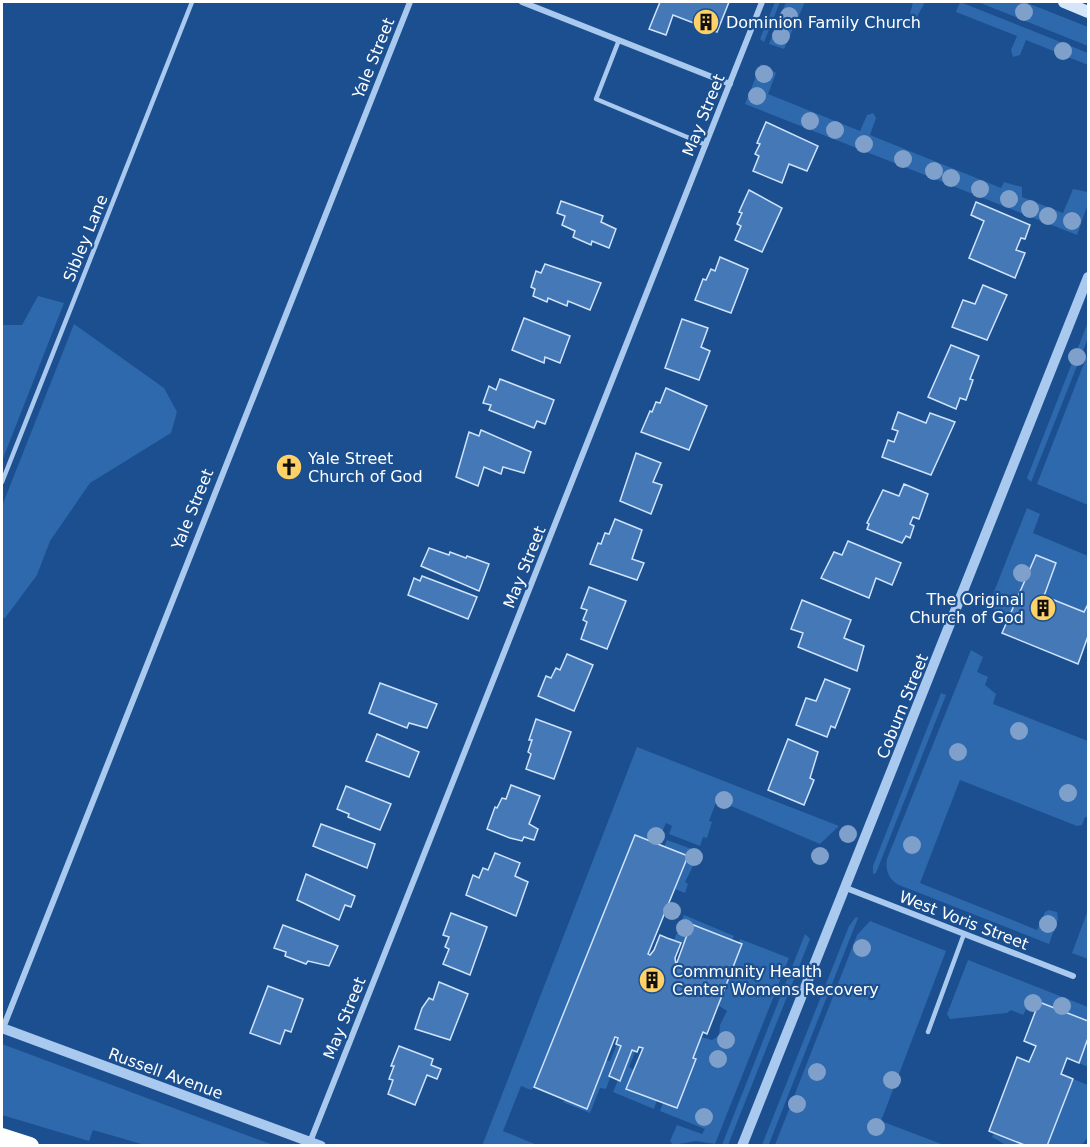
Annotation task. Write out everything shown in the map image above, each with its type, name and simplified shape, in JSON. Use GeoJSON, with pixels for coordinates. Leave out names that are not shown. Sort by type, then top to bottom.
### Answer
{"type":"FeatureCollection","features":[{"type":"Feature","properties":{"kind":"highway"},"geometry":{"type":"LineString","coordinates":[[2,1137],[30,1146]]}},
{"type":"Feature","properties":{"kind":"main road"},"geometry":{"type":"LineString","coordinates":[[1064,2],[1089,12]]}},
{"type":"Feature","properties":{"kind":"street","name":"Yale Street"},"geometry":{"type":"LineString","coordinates":[[2,1028],[410,2]]}},
{"type":"Feature","properties":{"kind":"street"},"geometry":{"type":"LineString","coordinates":[[522,2],[730,84]]}},
{"type":"Feature","properties":{"kind":"street","name":"May Street"},"geometry":{"type":"LineString","coordinates":[[315,1144],[762,2]]}},
{"type":"Feature","properties":{"kind":"street","name":"Coburn Street"},"geometry":{"type":"LineString","coordinates":[[742,1146],[1089,277]]}},
{"type":"Feature","properties":{"kind":"street","name":"West Voris Street"},"geometry":{"type":"LineString","coordinates":[[846,888],[1073,976]]}},
{"type":"Feature","properties":{"kind":"street","name":"Russell Avenue"},"geometry":{"type":"LineString","coordinates":[[2,1028],[315,1144]]}},
{"type":"Feature","properties":{"kind":"lane","name":"Sibley Lane"},"geometry":{"type":"LineString","coordinates":[[2,483],[192,2]]}},
{"type":"Feature","properties":{"kind":"lane"},"geometry":{"type":"LineString","coordinates":[[618,40],[596,99],[706,145]]}},
{"type":"Feature","properties":{"kind":"lane"},"geometry":{"type":"LineString","coordinates":[[928,1032],[964,934]]}},
{"type":"Feature","properties":{"kind":"shaded area"},"geometry":{"type":"Polygon","coordinates":[[[775,2],[780,2],[764,42],[760,39],[775,2]]]}},
{"type":"Feature","properties":{"kind":"shaded area"},"geometry":{"type":"Polygon","coordinates":[[[786,2],[805,2],[784,49],[769,44],[786,2]]]}},
{"type":"Feature","properties":{"kind":"shaded area"},"geometry":{"type":"Polygon","coordinates":[[[913,2],[925,2],[917,17],[910,14],[913,2]]]}},
{"type":"Feature","properties":{"kind":"shaded area"},"geometry":{"type":"Polygon","coordinates":[[[960,2],[1088,53],[1088,65],[1026,40],[1020,55],[1013,57],[1011,50],[1017,36],[956,12],[960,2]]]}},
{"type":"Feature","properties":{"kind":"shaded area"},"geometry":{"type":"Polygon","coordinates":[[[978,2],[1025,2],[1088,27],[1088,46],[978,2]]]}},
{"type":"Feature","properties":{"kind":"shaded area"},"geometry":{"type":"Polygon","coordinates":[[[761,64],[776,73],[768,94],[860,131],[867,115],[873,113],[876,118],[870,135],[1001,188],[1004,182],[1022,187],[1022,197],[1063,213],[1073,189],[1088,192],[1088,204],[1077,235],[745,104],[761,64]]]}},
{"type":"Feature","properties":{"kind":"shaded area"},"geometry":{"type":"Polygon","coordinates":[[[38,296],[64,303],[2,461],[2,325],[22,325],[38,296]]]}},
{"type":"Feature","properties":{"kind":"shaded area"},"geometry":{"type":"Polygon","coordinates":[[[1088,322],[1088,338],[1031,482],[1027,478],[1088,322]]]}},
{"type":"Feature","properties":{"kind":"shaded area"},"geometry":{"type":"Polygon","coordinates":[[[74,324],[164,388],[177,412],[171,433],[90,483],[50,541],[37,575],[5,618],[2,618],[2,506],[74,324]]]}},
{"type":"Feature","properties":{"kind":"shaded area"},"geometry":{"type":"Polygon","coordinates":[[[1088,353],[1088,505],[1037,484],[1088,353]]]}},
{"type":"Feature","properties":{"kind":"shaded area"},"geometry":{"type":"Polygon","coordinates":[[[1027,508],[1040,514],[1033,533],[1088,556],[1088,604],[1084,612],[1044,596],[1056,563],[1036,555],[1009,616],[988,607],[1027,508]]]}},
{"type":"Feature","properties":{"kind":"shaded area"},"geometry":{"type":"Polygon","coordinates":[[[971,650],[983,657],[977,672],[988,677],[985,685],[996,694],[993,704],[1088,741],[1088,818],[1085,817],[1082,825],[1077,826],[960,780],[920,883],[1037,930],[1045,912],[1049,910],[1057,912],[1058,919],[1049,944],[899,885],[887,871],[887,859],[971,650]]]}},
{"type":"Feature","properties":{"kind":"shaded area"},"geometry":{"type":"Polygon","coordinates":[[[941,693],[946,695],[876,873],[873,874],[873,866],[941,693]]]}},
{"type":"Feature","properties":{"kind":"shaded area"},"geometry":{"type":"Polygon","coordinates":[[[637,747],[839,826],[820,844],[717,800],[709,821],[712,822],[707,838],[703,837],[700,846],[669,834],[672,826],[666,823],[657,844],[635,835],[534,1087],[531,1090],[521,1086],[503,1131],[537,1145],[482,1146],[637,747]]]}},
{"type":"Feature","properties":{"kind":"shaded area"},"geometry":{"type":"Polygon","coordinates":[[[667,840],[700,852],[685,882],[688,884],[685,893],[675,889],[688,856],[664,847],[667,840]]]}},
{"type":"Feature","properties":{"kind":"shaded area"},"geometry":{"type":"Polygon","coordinates":[[[1088,910],[1088,959],[1072,953],[1088,910]]]}},
{"type":"Feature","properties":{"kind":"shaded area"},"geometry":{"type":"Polygon","coordinates":[[[684,915],[734,936],[732,940],[684,944],[674,940],[684,915]]]}},
{"type":"Feature","properties":{"kind":"shaded area"},"geometry":{"type":"Polygon","coordinates":[[[856,917],[858,918],[769,1144],[771,1145],[762,1145],[849,926],[856,917]]]}},
{"type":"Feature","properties":{"kind":"shaded area"},"geometry":{"type":"Polygon","coordinates":[[[870,921],[946,951],[881,1121],[944,1145],[775,1145],[857,935],[870,921]]]}},
{"type":"Feature","properties":{"kind":"shaded area"},"geometry":{"type":"Polygon","coordinates":[[[805,934],[810,939],[728,1145],[722,1145],[805,934]]]}},
{"type":"Feature","properties":{"kind":"shaded area"},"geometry":{"type":"Polygon","coordinates":[[[740,939],[789,958],[715,1144],[696,1141],[673,1145],[670,1141],[677,1125],[702,1134],[705,1129],[660,1111],[663,1103],[677,1108],[696,1059],[693,1058],[701,1037],[712,1040],[719,1036],[720,1025],[727,1011],[718,1005],[742,945],[739,943],[740,939]]]}},
{"type":"Feature","properties":{"kind":"shaded area"},"geometry":{"type":"Polygon","coordinates":[[[968,960],[1088,1007],[1088,1021],[1039,1002],[1036,1009],[1027,1007],[1023,1015],[1011,1010],[1007,1013],[950,1019],[947,1014],[968,960]]]}},
{"type":"Feature","properties":{"kind":"shaded area"},"geometry":{"type":"Polygon","coordinates":[[[1088,1038],[1088,1067],[1079,1063],[1088,1038]]]}},
{"type":"Feature","properties":{"kind":"shaded area"},"geometry":{"type":"Polygon","coordinates":[[[2,1044],[274,1145],[145,1145],[93,1130],[89,1141],[2,1115],[2,1044]]]}},
{"type":"Feature","properties":{"kind":"shaded area"},"geometry":{"type":"Polygon","coordinates":[[[617,1044],[621,1046],[606,1089],[600,1088],[590,1113],[563,1102],[606,1060],[610,1061],[617,1044]]]}},
{"type":"Feature","properties":{"kind":"shaded area"},"geometry":{"type":"Polygon","coordinates":[[[632,1050],[635,1052],[629,1067],[634,1070],[626,1088],[657,1100],[654,1109],[613,1092],[632,1050]]]}},
{"type":"Feature","properties":{"kind":"shaded area"},"geometry":{"type":"Polygon","coordinates":[[[1073,1079],[1088,1085],[1088,1137],[1082,1145],[1047,1146],[1073,1079]]]}},
{"type":"Feature","properties":{"kind":"shaded area"},"geometry":{"type":"Polygon","coordinates":[[[994,1133],[1027,1145],[1006,1145],[992,1137],[994,1133]]]}},
{"type":"Feature","properties":{"kind":"building","name":"Dominion Family Church"},"geometry":{"type":"Polygon","coordinates":[[[660,2],[729,2],[717,32],[673,15],[666,35],[649,29],[660,2]]]}},
{"type":"Feature","properties":{"kind":"building"},"geometry":{"type":"Polygon","coordinates":[[[766,122],[818,146],[807,171],[789,164],[782,183],[753,171],[759,156],[755,154],[760,144],[757,143],[766,122]]]}},
{"type":"Feature","properties":{"kind":"building"},"geometry":{"type":"Polygon","coordinates":[[[749,190],[782,208],[762,252],[735,240],[741,226],[737,224],[742,213],[739,212],[749,190]]]}},
{"type":"Feature","properties":{"kind":"building"},"geometry":{"type":"Polygon","coordinates":[[[561,201],[603,216],[601,222],[616,229],[609,248],[592,241],[591,245],[573,237],[575,231],[562,225],[565,216],[557,213],[561,201]]]}},
{"type":"Feature","properties":{"kind":"building"},"geometry":{"type":"Polygon","coordinates":[[[976,202],[1030,225],[1025,239],[1021,238],[1016,250],[1025,253],[1015,278],[969,258],[984,221],[971,215],[976,202]]]}},
{"type":"Feature","properties":{"kind":"building"},"geometry":{"type":"Polygon","coordinates":[[[720,257],[748,269],[731,313],[695,300],[703,279],[706,280],[711,269],[715,271],[720,257]]]}},
{"type":"Feature","properties":{"kind":"building"},"geometry":{"type":"Polygon","coordinates":[[[545,264],[601,283],[590,310],[568,301],[567,306],[548,298],[547,302],[533,296],[535,289],[531,287],[536,271],[541,273],[545,264]]]}},
{"type":"Feature","properties":{"kind":"building"},"geometry":{"type":"Polygon","coordinates":[[[983,285],[1007,295],[987,340],[952,327],[963,300],[975,304],[983,285]]]}},
{"type":"Feature","properties":{"kind":"building"},"geometry":{"type":"Polygon","coordinates":[[[524,318],[570,336],[560,363],[545,357],[544,363],[512,350],[524,318]]]}},
{"type":"Feature","properties":{"kind":"building"},"geometry":{"type":"Polygon","coordinates":[[[682,319],[708,328],[701,347],[710,351],[699,380],[665,368],[682,319]]]}},
{"type":"Feature","properties":{"kind":"building"},"geometry":{"type":"Polygon","coordinates":[[[951,345],[979,356],[970,379],[973,380],[966,400],[960,398],[956,409],[928,397],[951,345]]]}},
{"type":"Feature","properties":{"kind":"building"},"geometry":{"type":"Polygon","coordinates":[[[500,379],[554,400],[545,424],[537,421],[534,428],[489,410],[491,405],[483,403],[489,386],[496,390],[500,379]]]}},
{"type":"Feature","properties":{"kind":"building"},"geometry":{"type":"Polygon","coordinates":[[[666,388],[707,406],[689,450],[641,432],[650,411],[652,412],[656,402],[660,403],[666,388]]]}},
{"type":"Feature","properties":{"kind":"building"},"geometry":{"type":"Polygon","coordinates":[[[898,412],[926,423],[930,413],[955,422],[931,475],[882,457],[888,440],[894,442],[898,431],[892,429],[898,412]]]}},
{"type":"Feature","properties":{"kind":"building"},"geometry":{"type":"Polygon","coordinates":[[[481,430],[531,452],[524,473],[503,467],[501,474],[484,467],[478,486],[456,477],[469,432],[479,436],[481,430]]]}},
{"type":"Feature","properties":{"kind":"building"},"geometry":{"type":"Polygon","coordinates":[[[636,453],[661,463],[653,482],[662,485],[651,514],[620,501],[636,453]]]}},
{"type":"Feature","properties":{"kind":"building"},"geometry":{"type":"Polygon","coordinates":[[[904,484],[928,494],[919,519],[913,517],[910,524],[914,526],[910,538],[906,536],[902,543],[867,529],[869,524],[867,523],[883,490],[899,496],[904,484]]]}},
{"type":"Feature","properties":{"kind":"building"},"geometry":{"type":"Polygon","coordinates":[[[615,519],[642,530],[632,559],[644,563],[637,580],[590,564],[598,543],[601,544],[605,533],[609,534],[615,519]]]}},
{"type":"Feature","properties":{"kind":"building"},"geometry":{"type":"Polygon","coordinates":[[[848,541],[901,563],[892,585],[876,578],[869,598],[821,578],[834,552],[842,555],[848,541]]]}},
{"type":"Feature","properties":{"kind":"building"},"geometry":{"type":"Polygon","coordinates":[[[429,548],[449,555],[450,552],[466,558],[467,556],[489,564],[479,591],[421,566],[429,548]]]}},
{"type":"Feature","properties":{"kind":"building","name":"The Original Church of God"},"geometry":{"type":"Polygon","coordinates":[[[1036,555],[1056,563],[1044,596],[1084,612],[1088,604],[1088,636],[1078,664],[1002,633],[1036,555]]]}},
{"type":"Feature","properties":{"kind":"building"},"geometry":{"type":"Polygon","coordinates":[[[422,576],[477,597],[468,619],[408,595],[414,578],[420,581],[422,576]]]}},
{"type":"Feature","properties":{"kind":"building"},"geometry":{"type":"Polygon","coordinates":[[[589,587],[626,601],[607,649],[581,639],[587,622],[583,620],[587,610],[581,608],[589,587]]]}},
{"type":"Feature","properties":{"kind":"building"},"geometry":{"type":"Polygon","coordinates":[[[802,600],[851,620],[844,638],[864,646],[857,671],[798,647],[803,633],[791,629],[802,600]]]}},
{"type":"Feature","properties":{"kind":"building"},"geometry":{"type":"Polygon","coordinates":[[[567,654],[593,665],[574,711],[538,696],[546,676],[551,678],[556,668],[560,670],[567,654]]]}},
{"type":"Feature","properties":{"kind":"building"},"geometry":{"type":"Polygon","coordinates":[[[825,679],[850,689],[835,728],[831,726],[827,737],[796,725],[806,698],[816,701],[825,679]]]}},
{"type":"Feature","properties":{"kind":"building"},"geometry":{"type":"Polygon","coordinates":[[[380,683],[437,704],[427,728],[409,723],[407,728],[369,713],[380,683]]]}},
{"type":"Feature","properties":{"kind":"building"},"geometry":{"type":"Polygon","coordinates":[[[536,719],[571,732],[554,779],[526,769],[531,754],[528,752],[532,740],[529,740],[536,719]]]}},
{"type":"Feature","properties":{"kind":"building"},"geometry":{"type":"Polygon","coordinates":[[[377,734],[419,752],[409,777],[366,761],[377,734]]]}},
{"type":"Feature","properties":{"kind":"building"},"geometry":{"type":"Polygon","coordinates":[[[788,739],[818,752],[810,778],[814,780],[804,805],[768,790],[788,739]]]}},
{"type":"Feature","properties":{"kind":"building"},"geometry":{"type":"Polygon","coordinates":[[[511,785],[540,796],[529,824],[538,829],[534,840],[524,837],[522,841],[487,829],[495,807],[497,808],[502,798],[506,799],[511,785]]]}},
{"type":"Feature","properties":{"kind":"building"},"geometry":{"type":"Polygon","coordinates":[[[346,786],[391,804],[380,830],[348,817],[349,814],[337,809],[346,786]]]}},
{"type":"Feature","properties":{"kind":"building"},"geometry":{"type":"Polygon","coordinates":[[[321,824],[375,844],[367,868],[313,846],[321,824]]]}},
{"type":"Feature","properties":{"kind":"building","name":"Community Health Center Womens Recovery"},"geometry":{"type":"Polygon","coordinates":[[[635,835],[688,856],[648,954],[650,955],[654,950],[660,935],[681,943],[675,958],[676,965],[691,924],[742,944],[707,1034],[703,1032],[693,1058],[696,1059],[677,1108],[626,1089],[643,1048],[639,1047],[637,1052],[632,1050],[620,1081],[609,1076],[621,1046],[616,1044],[618,1038],[615,1037],[587,1109],[534,1087],[635,835]]]}},
{"type":"Feature","properties":{"kind":"building"},"geometry":{"type":"Polygon","coordinates":[[[495,853],[520,863],[515,876],[528,882],[516,916],[466,895],[473,875],[479,878],[483,868],[488,870],[495,853]]]}},
{"type":"Feature","properties":{"kind":"building"},"geometry":{"type":"Polygon","coordinates":[[[306,874],[355,896],[351,907],[345,905],[339,920],[297,900],[306,874]]]}},
{"type":"Feature","properties":{"kind":"building"},"geometry":{"type":"Polygon","coordinates":[[[451,913],[487,927],[470,975],[443,964],[449,949],[445,947],[449,937],[443,935],[451,913]]]}},
{"type":"Feature","properties":{"kind":"building"},"geometry":{"type":"Polygon","coordinates":[[[283,925],[338,946],[329,966],[308,961],[306,964],[285,956],[286,952],[274,948],[283,925]]]}},
{"type":"Feature","properties":{"kind":"building"},"geometry":{"type":"Polygon","coordinates":[[[439,982],[468,994],[450,1040],[415,1029],[422,1008],[429,998],[433,1000],[439,982]]]}},
{"type":"Feature","properties":{"kind":"building"},"geometry":{"type":"Polygon","coordinates":[[[268,986],[303,999],[291,1032],[285,1030],[280,1044],[250,1033],[268,986]]]}},
{"type":"Feature","properties":{"kind":"building"},"geometry":{"type":"Polygon","coordinates":[[[1039,1002],[1088,1021],[1088,1038],[1079,1063],[1067,1058],[1061,1074],[1073,1079],[1047,1146],[1027,1146],[989,1131],[1017,1057],[1029,1062],[1036,1046],[1024,1041],[1039,1002]]]}},
{"type":"Feature","properties":{"kind":"building"},"geometry":{"type":"Polygon","coordinates":[[[399,1046],[433,1059],[431,1065],[441,1069],[437,1079],[427,1075],[415,1105],[388,1094],[393,1080],[389,1079],[394,1066],[391,1066],[399,1046]]]}},
{"type":"Feature","properties":{"kind":"place","name":"Dominion Family Church"},"geometry":{"type":"Point","coordinates":[706,22]}},
{"type":"Feature","properties":{"kind":"place","name":"Yale Street Church of God"},"geometry":{"type":"Point","coordinates":[289,467]}},
{"type":"Feature","properties":{"kind":"place","name":"The Original Church of God"},"geometry":{"type":"Point","coordinates":[1043,608]}},
{"type":"Feature","properties":{"kind":"place","name":"Community Health Center Womens Recovery"},"geometry":{"type":"Point","coordinates":[652,980]}}]}
